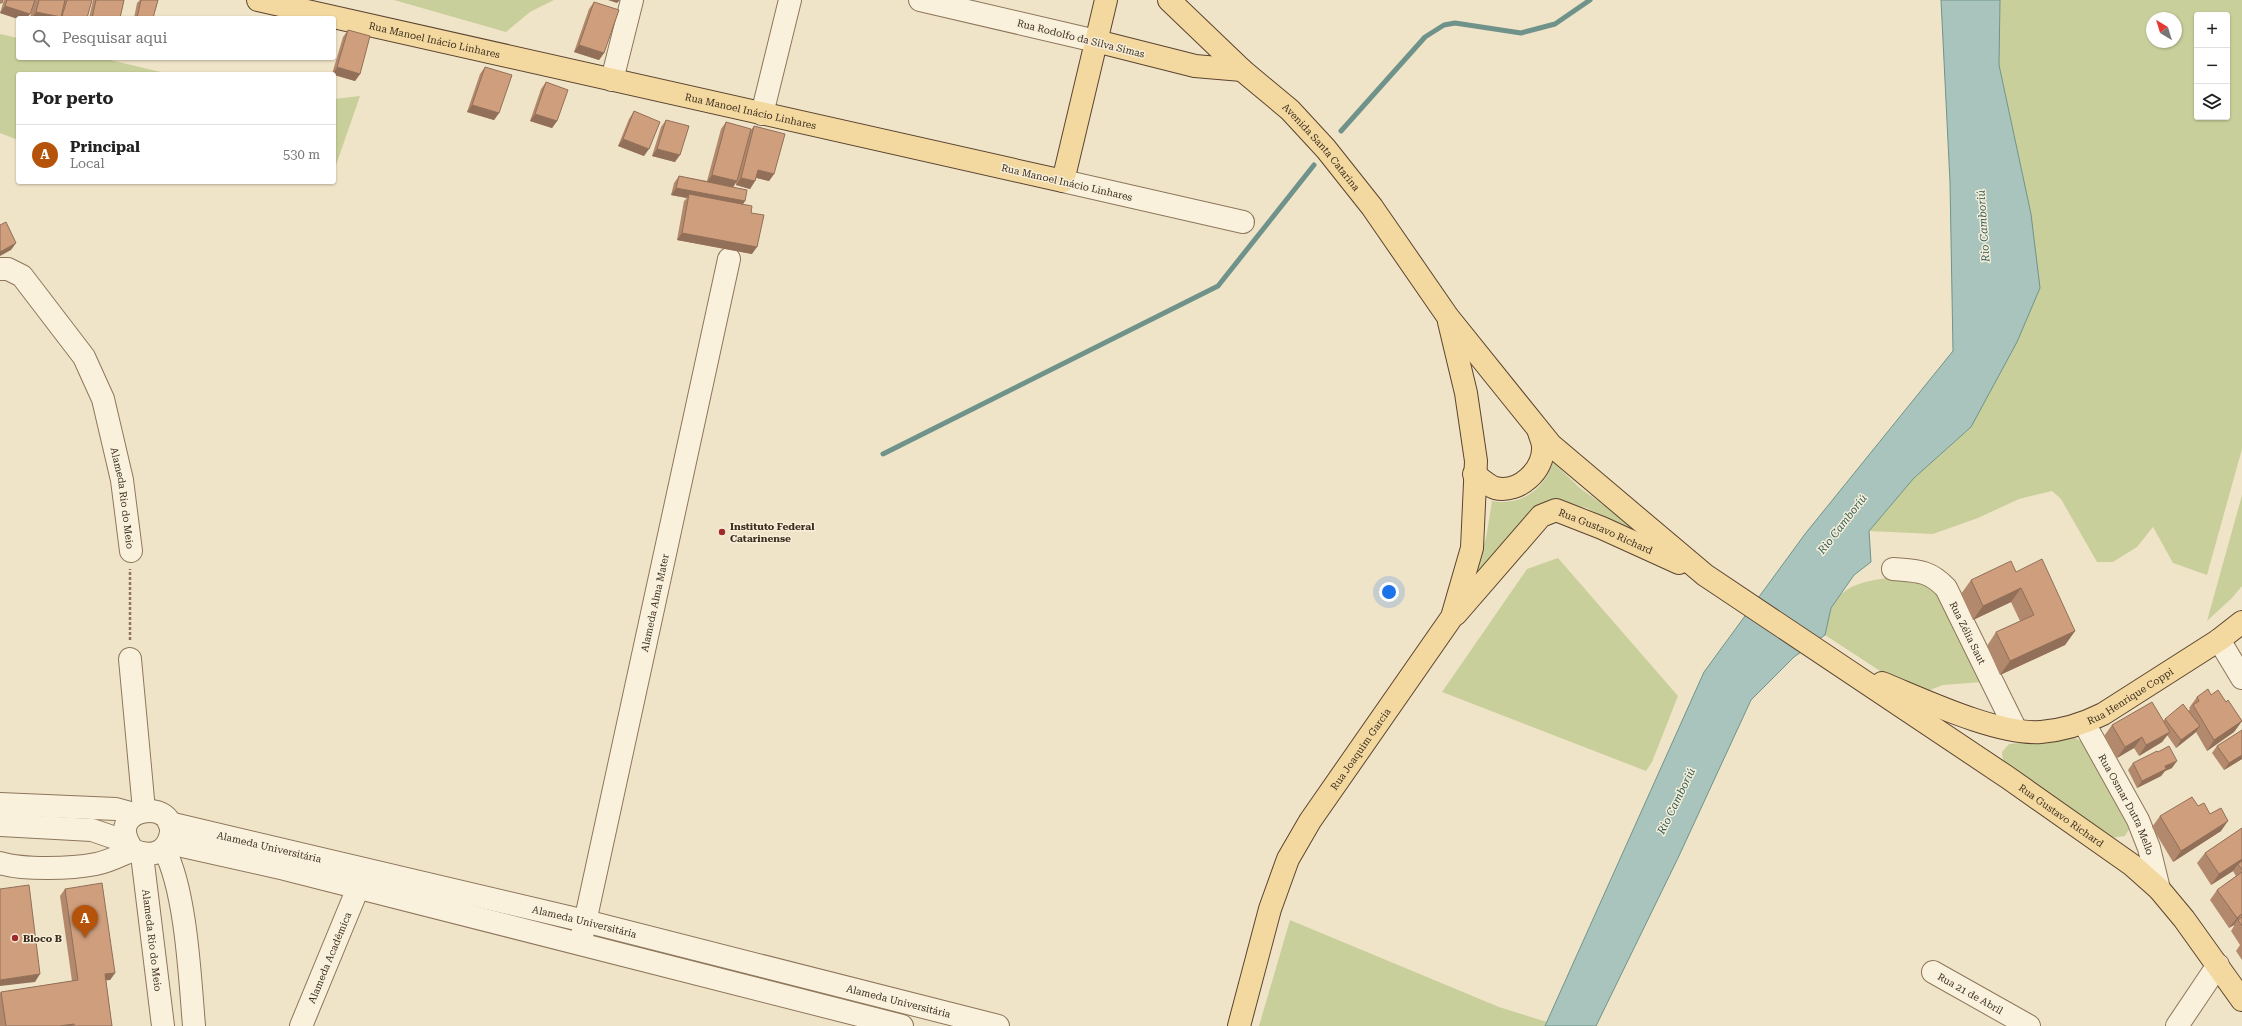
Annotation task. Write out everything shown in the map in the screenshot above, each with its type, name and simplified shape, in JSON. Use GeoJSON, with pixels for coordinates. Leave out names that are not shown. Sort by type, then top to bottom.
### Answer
{"type":"FeatureCollection","features":[{"type":"Feature","properties":{"kind":"main road","name":"Rua Manoel Inácio Linhares"},"geometry":{"type":"LineString","coordinates":[[258,0],[329,16]]}},
{"type":"Feature","properties":{"kind":"main road"},"geometry":{"type":"LineString","coordinates":[[1063,182],[1106,0]]}},
{"type":"Feature","properties":{"kind":"main road","name":"Avenida Santa Catarina"},"geometry":{"type":"LineString","coordinates":[[1169,0],[1242,70],[1290,110],[1326,148],[1372,207],[1448,317],[1539,432]]}},
{"type":"Feature","properties":{"kind":"main road","name":"Rua Manoel Inácio Linhares"},"geometry":{"type":"LineString","coordinates":[[336,18],[1063,182]]}},
{"type":"Feature","properties":{"kind":"main road","name":"Rua Rodolfo da Silva Simas"},"geometry":{"type":"LineString","coordinates":[[1096,41],[1195,66],[1242,70]]}},
{"type":"Feature","properties":{"kind":"main road","name":"Avenida Santa Catarina"},"geometry":{"type":"LineString","coordinates":[[1448,317],[1466,393],[1476,461],[1474,474]]}},
{"type":"Feature","properties":{"kind":"main road"},"geometry":{"type":"LineString","coordinates":[[1474,474],[1494,488],[1506,488],[1519,485],[1530,478],[1536,469],[1543,447],[1539,432]]}},
{"type":"Feature","properties":{"kind":"main road","name":"Rua Gustavo Richard"},"geometry":{"type":"LineString","coordinates":[[1539,432],[1566,459],[1705,576]]}},
{"type":"Feature","properties":{"kind":"main road","name":"Rua Joaquim Garcia"},"geometry":{"type":"LineString","coordinates":[[1239,1026],[1270,909],[1288,859],[1310,821],[1452,617],[1472,548],[1474,474]]}},
{"type":"Feature","properties":{"kind":"main road","name":"Rua Gustavo Richard"},"geometry":{"type":"LineString","coordinates":[[1452,617],[1541,516],[1550,511],[1556,510],[1602,528],[1705,576],[2122,857],[2159,889],[2184,919],[2242,1000]]}},
{"type":"Feature","properties":{"kind":"main road","name":"Rua Henrique Coppi"},"geometry":{"type":"LineString","coordinates":[[2010,729],[2040,732],[2063,729],[2084,723],[2132,696],[2219,640],[2242,622]]}},
{"type":"Feature","properties":{"kind":"main road","name":"Rua Gustavo Richard"},"geometry":{"type":"LineString","coordinates":[[1837,664],[1960,714],[2010,729]]}},
{"type":"Feature","properties":{"kind":"street"},"geometry":{"type":"LineString","coordinates":[[612,80],[632,0]]}},
{"type":"Feature","properties":{"kind":"street"},"geometry":{"type":"LineString","coordinates":[[762,114],[790,0]]}},
{"type":"Feature","properties":{"kind":"street","name":"Rua Rodolfo da Silva Simas"},"geometry":{"type":"LineString","coordinates":[[920,0],[1096,41]]}},
{"type":"Feature","properties":{"kind":"street","name":"Rua Manoel Inácio Linhares"},"geometry":{"type":"LineString","coordinates":[[1063,182],[1243,222]]}},
{"type":"Feature","properties":{"kind":"street","name":"Alameda Alma Mater"},"geometry":{"type":"LineString","coordinates":[[580,945],[729,259]]}},
{"type":"Feature","properties":{"kind":"street","name":"Alameda Rio do Meio"},"geometry":{"type":"LineString","coordinates":[[4,269],[22,276],[84,357],[103,399],[122,480],[131,551]]}},
{"type":"Feature","properties":{"kind":"street","name":"Rua Zélia Saut"},"geometry":{"type":"LineString","coordinates":[[1893,569],[1921,572],[1936,577],[1946,588],[2010,729]]}},
{"type":"Feature","properties":{"kind":"street"},"geometry":{"type":"LineString","coordinates":[[2219,640],[2242,678]]}},
{"type":"Feature","properties":{"kind":"street"},"geometry":{"type":"LineString","coordinates":[[130,659],[139,812]]}},
{"type":"Feature","properties":{"kind":"street","name":"Rua Osmar Dutra Mello"},"geometry":{"type":"LineString","coordinates":[[2084,723],[2138,820],[2149,848],[2159,889]]}},
{"type":"Feature","properties":{"kind":"street"},"geometry":{"type":"LineString","coordinates":[[0,804],[116,809],[139,812],[154,810],[163,815],[183,923],[194,1026]]}},
{"type":"Feature","properties":{"kind":"street"},"geometry":{"type":"LineString","coordinates":[[134,849],[125,832],[128,822],[139,812]]}},
{"type":"Feature","properties":{"kind":"street"},"geometry":{"type":"LineString","coordinates":[[0,825],[92,830],[134,849],[152,855],[167,838]]}},
{"type":"Feature","properties":{"kind":"street","name":"Alameda Universitária"},"geometry":{"type":"LineString","coordinates":[[167,838],[585,921],[998,1026]]}},
{"type":"Feature","properties":{"kind":"street","name":"Alameda Universitária"},"geometry":{"type":"LineString","coordinates":[[167,838],[580,945],[902,1026]]}},
{"type":"Feature","properties":{"kind":"street"},"geometry":{"type":"LineString","coordinates":[[0,863],[9,866],[64,867],[90,865],[134,849]]}},
{"type":"Feature","properties":{"kind":"street","name":"Alameda Rio do Meio"},"geometry":{"type":"LineString","coordinates":[[134,849],[163,1026]]}},
{"type":"Feature","properties":{"kind":"street","name":"Alameda Acadêmica"},"geometry":{"type":"LineString","coordinates":[[300,1026],[313,1001],[358,888]]}},
{"type":"Feature","properties":{"kind":"street"},"geometry":{"type":"LineString","coordinates":[[2177,1026],[2218,965]]}},
{"type":"Feature","properties":{"kind":"street","name":"Rua 21 de Abril"},"geometry":{"type":"LineString","coordinates":[[1934,972],[2001,1019],[2029,1026]]}},
{"type":"Feature","properties":{"kind":"path","name":"Alameda Rio do Meio"},"geometry":{"type":"LineString","coordinates":[[130,659],[131,551]]}},
{"type":"Feature","properties":{"kind":"green space"},"geometry":{"type":"Polygon","coordinates":[[[394,0],[554,0],[530,12],[506,32],[394,0]]]}},
{"type":"Feature","properties":{"kind":"green space"},"geometry":{"type":"Polygon","coordinates":[[[2000,0],[2242,0],[2242,449],[2207,575],[2173,563],[2153,527],[2137,547],[2113,562],[2097,562],[2061,499],[2052,491],[2019,499],[1978,518],[1933,534],[1869,531],[1914,478],[1971,427],[2031,214],[1999,65],[2000,0]]]}},
{"type":"Feature","properties":{"kind":"green space"},"geometry":{"type":"Polygon","coordinates":[[[0,34],[16,38],[16,60],[110,60],[161,72],[16,72],[16,139],[0,133],[0,34]]]}},
{"type":"Feature","properties":{"kind":"green space"},"geometry":{"type":"Polygon","coordinates":[[[360,96],[336,165],[336,99],[360,96]]]}},
{"type":"Feature","properties":{"kind":"green space"},"geometry":{"type":"Polygon","coordinates":[[[1553,462],[1580,488],[1639,531],[1635,535],[1587,508],[1566,504],[1473,579],[1486,538],[1492,501],[1512,501],[1530,494],[1544,481],[1553,462]]]}},
{"type":"Feature","properties":{"kind":"green space"},"geometry":{"type":"Polygon","coordinates":[[[2242,495],[2242,586],[2232,598],[2207,621],[2242,495]]]}},
{"type":"Feature","properties":{"kind":"green space"},"geometry":{"type":"Polygon","coordinates":[[[1558,558],[1678,696],[1652,762],[1646,771],[1442,692],[1527,569],[1558,558]]]}},
{"type":"Feature","properties":{"kind":"green space"},"geometry":{"type":"Polygon","coordinates":[[[1925,576],[1938,585],[1982,682],[1943,685],[1917,695],[1825,635],[1831,608],[1838,597],[1848,589],[1872,580],[1925,576]]]}},
{"type":"Feature","properties":{"kind":"green space"},"geometry":{"type":"Polygon","coordinates":[[[2075,738],[2081,741],[2088,750],[2129,829],[2125,836],[2111,838],[2003,763],[2002,752],[2009,744],[2075,738]]]}},
{"type":"Feature","properties":{"kind":"green space"},"geometry":{"type":"Polygon","coordinates":[[[1290,920],[1499,1007],[1547,1022],[1545,1026],[1259,1026],[1290,920]]]}},
{"type":"Feature","properties":{"kind":"water","name":"Rio Camboriú"},"geometry":{"type":"Polygon","coordinates":[[[1941,0],[2000,0],[1999,65],[2031,214],[2040,288],[2017,342],[1971,427],[1914,478],[1869,531],[1871,562],[1854,575],[1831,608],[1825,635],[1794,657],[1751,700],[1678,858],[1596,1026],[1545,1026],[1704,672],[1805,534],[1953,351],[1950,182],[1941,0]]]}},
{"type":"Feature","properties":{"kind":"building"},"geometry":{"type":"Polygon","coordinates":[[[7,0],[35,0],[30,14],[5,6],[7,0]]]}},
{"type":"Feature","properties":{"kind":"building"},"geometry":{"type":"Polygon","coordinates":[[[39,0],[65,0],[61,16],[36,12],[39,0]]]}},
{"type":"Feature","properties":{"kind":"building"},"geometry":{"type":"Polygon","coordinates":[[[67,0],[92,0],[88,16],[62,16],[67,0]]]}},
{"type":"Feature","properties":{"kind":"building"},"geometry":{"type":"Polygon","coordinates":[[[96,0],[124,0],[120,16],[92,16],[96,0]]]}},
{"type":"Feature","properties":{"kind":"building"},"geometry":{"type":"Polygon","coordinates":[[[141,0],[158,0],[154,16],[137,16],[141,0]]]}},
{"type":"Feature","properties":{"kind":"building"},"geometry":{"type":"Polygon","coordinates":[[[594,2],[619,10],[604,53],[579,45],[594,2]]]}},
{"type":"Feature","properties":{"kind":"building"},"geometry":{"type":"Polygon","coordinates":[[[348,30],[370,36],[360,74],[337,67],[348,30]]]}},
{"type":"Feature","properties":{"kind":"building"},"geometry":{"type":"Polygon","coordinates":[[[485,67],[512,75],[499,113],[472,105],[485,67]]]}},
{"type":"Feature","properties":{"kind":"building"},"geometry":{"type":"Polygon","coordinates":[[[546,82],[568,90],[557,121],[535,114],[546,82]]]}},
{"type":"Feature","properties":{"kind":"building"},"geometry":{"type":"Polygon","coordinates":[[[634,111],[660,122],[649,149],[623,139],[634,111]]]}},
{"type":"Feature","properties":{"kind":"building"},"geometry":{"type":"Polygon","coordinates":[[[666,120],[689,126],[680,155],[657,149],[666,120]]]}},
{"type":"Feature","properties":{"kind":"building"},"geometry":{"type":"Polygon","coordinates":[[[726,122],[751,129],[737,181],[712,175],[726,122]]]}},
{"type":"Feature","properties":{"kind":"building"},"geometry":{"type":"Polygon","coordinates":[[[754,126],[785,134],[774,174],[758,170],[755,181],[741,178],[754,126]]]}},
{"type":"Feature","properties":{"kind":"building"},"geometry":{"type":"Polygon","coordinates":[[[679,176],[747,190],[745,201],[676,188],[679,176]]]}},
{"type":"Feature","properties":{"kind":"building"},"geometry":{"type":"Polygon","coordinates":[[[689,194],[752,206],[751,213],[764,215],[757,247],[682,233],[689,194]]]}},
{"type":"Feature","properties":{"kind":"building"},"geometry":{"type":"Polygon","coordinates":[[[6,222],[16,243],[0,252],[0,225],[6,222]]]}},
{"type":"Feature","properties":{"kind":"building"},"geometry":{"type":"Polygon","coordinates":[[[2042,559],[2075,631],[2010,661],[1996,632],[2034,615],[2021,588],[1983,606],[1971,580],[2011,561],[2016,572],[2042,559]]]}},
{"type":"Feature","properties":{"kind":"building"},"geometry":{"type":"Polygon","coordinates":[[[2208,689],[2211,695],[2218,690],[2226,702],[2228,700],[2242,721],[2214,740],[2193,705],[2199,701],[2197,697],[2208,689]]]}},
{"type":"Feature","properties":{"kind":"building"},"geometry":{"type":"Polygon","coordinates":[[[2152,702],[2170,732],[2146,745],[2142,737],[2125,747],[2112,725],[2152,702]]]}},
{"type":"Feature","properties":{"kind":"building"},"geometry":{"type":"Polygon","coordinates":[[[2183,704],[2200,726],[2181,740],[2165,719],[2183,704]]]}},
{"type":"Feature","properties":{"kind":"building"},"geometry":{"type":"Polygon","coordinates":[[[2242,730],[2242,755],[2229,763],[2217,746],[2242,730]]]}},
{"type":"Feature","properties":{"kind":"building"},"geometry":{"type":"Polygon","coordinates":[[[2169,746],[2177,761],[2165,766],[2166,769],[2142,781],[2133,763],[2169,746]]]}},
{"type":"Feature","properties":{"kind":"building"},"geometry":{"type":"Polygon","coordinates":[[[2192,797],[2198,806],[2204,803],[2210,814],[2221,808],[2228,821],[2181,851],[2160,816],[2192,797]]]}},
{"type":"Feature","properties":{"kind":"building"},"geometry":{"type":"Polygon","coordinates":[[[2242,828],[2242,859],[2219,874],[2205,853],[2242,828]]]}},
{"type":"Feature","properties":{"kind":"building"},"geometry":{"type":"Polygon","coordinates":[[[2242,861],[2242,870],[2238,864],[2242,861]]]}},
{"type":"Feature","properties":{"kind":"building"},"geometry":{"type":"Polygon","coordinates":[[[2242,872],[2242,916],[2241,914],[2237,918],[2217,890],[2242,872]]]}},
{"type":"Feature","properties":{"kind":"building"},"geometry":{"type":"Polygon","coordinates":[[[102,883],[115,973],[105,974],[112,1026],[74,1026],[74,1024],[59,1026],[6,1026],[1,992],[78,980],[65,889],[102,883]]]}},
{"type":"Feature","properties":{"kind":"building","name":"Bloco B"},"geometry":{"type":"Polygon","coordinates":[[[29,885],[40,974],[0,980],[0,889],[29,885]]]}},
{"type":"Feature","properties":{"kind":"building"},"geometry":{"type":"Polygon","coordinates":[[[2242,917],[2242,926],[2238,920],[2242,917]]]}},
{"type":"Feature","properties":{"kind":"waterway"},"geometry":{"type":"LineString","coordinates":[[1341,131],[1425,37],[1444,25],[1455,23],[1521,33],[1555,24],[1590,0]]}},
{"type":"Feature","properties":{"kind":"waterway"},"geometry":{"type":"LineString","coordinates":[[883,454],[1218,286],[1314,165]]}},
{"type":"Feature","properties":{"kind":"place","name":"Instituto Federal Catarinense"},"geometry":{"type":"Point","coordinates":[722,532]}},
{"type":"Feature","properties":{"kind":"place","name":"Bloco B"},"geometry":{"type":"Point","coordinates":[15,938]}},
{"type":"Feature","properties":{"kind":"place","name":"Principal"},"geometry":{"type":"Point","coordinates":[85,938]}}]}
